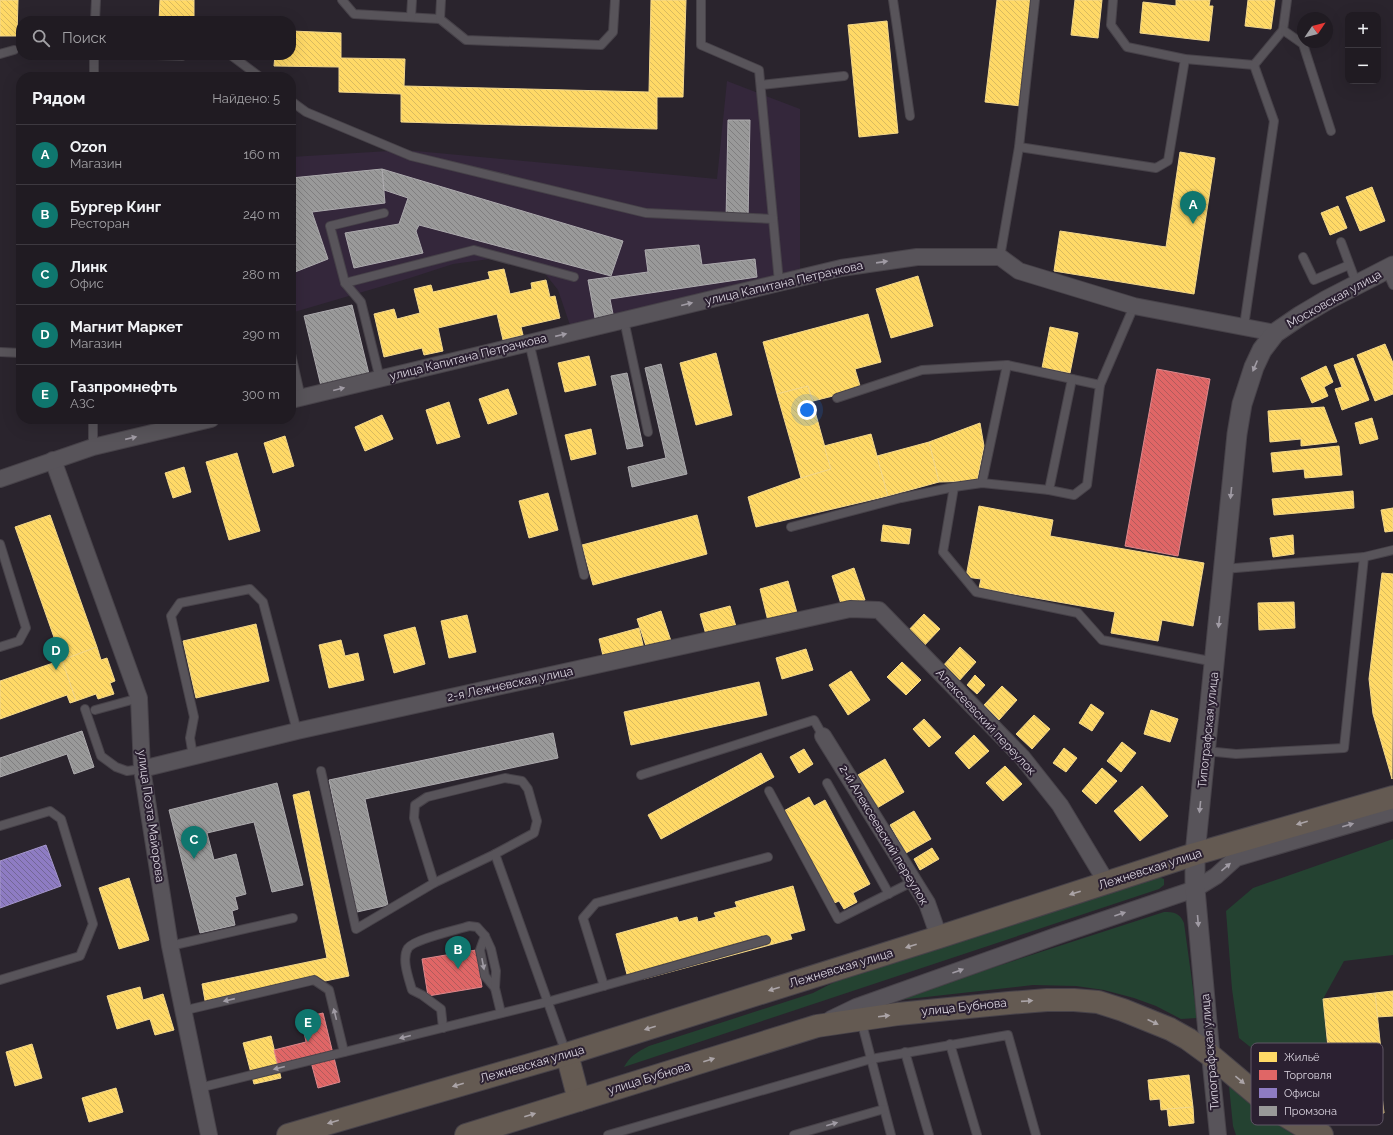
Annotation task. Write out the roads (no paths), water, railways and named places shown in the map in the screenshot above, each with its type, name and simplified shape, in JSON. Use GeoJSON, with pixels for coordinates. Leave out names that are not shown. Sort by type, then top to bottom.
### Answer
{"type":"FeatureCollection","features":[{"type":"Feature","properties":{"kind":"highway","name":"Лежневская улица"},"geometry":{"type":"LineString","coordinates":[[288,1135],[567,1054],[940,937],[1195,854],[1393,797]]}},
{"type":"Feature","properties":{"kind":"highway","name":"улица Бубнова"},"geometry":{"type":"LineString","coordinates":[[579,1100],[818,1026],[861,1019],[1046,1000],[1098,1002],[1146,1018],[1188,1039],[1210,1055],[1251,1090]]}},
{"type":"Feature","properties":{"kind":"highway"},"geometry":{"type":"LineString","coordinates":[[466,1135],[503,1126],[579,1100],[567,1054]]}},
{"type":"Feature","properties":{"kind":"highway","name":"улица Бубнова"},"geometry":{"type":"LineString","coordinates":[[1301,1125],[1314,1133],[1322,1135]]}},
{"type":"Feature","properties":{"kind":"street","name":"улица Капитана Петрачкова"},"geometry":{"type":"LineString","coordinates":[[296,399],[840,268],[917,257],[1000,257]]}},
{"type":"Feature","properties":{"kind":"street"},"geometry":{"type":"LineString","coordinates":[[1000,257],[1019,271],[1134,306],[1275,333]]}},
{"type":"Feature","properties":{"kind":"street","name":"Московская улица"},"geometry":{"type":"LineString","coordinates":[[1275,333],[1307,312],[1357,285],[1391,274]]}},
{"type":"Feature","properties":{"kind":"street","name":"Типографская улица"},"geometry":{"type":"LineString","coordinates":[[1218,1135],[1195,889],[1195,854],[1237,434],[1242,404],[1254,367],[1262,350],[1275,333]]}},
{"type":"Feature","properties":{"kind":"street"},"geometry":{"type":"LineString","coordinates":[[0,478],[94,447],[190,424]]}},
{"type":"Feature","properties":{"kind":"street","name":"улица Поэта Майорова"},"geometry":{"type":"LineString","coordinates":[[53,460],[139,698],[142,769],[170,946],[182,1011],[209,1135]]}},
{"type":"Feature","properties":{"kind":"street","name":"2-я Лежневская улица"},"geometry":{"type":"LineString","coordinates":[[142,769],[298,731],[850,609],[879,610]]}},
{"type":"Feature","properties":{"kind":"street","name":"Алексеевский переулок"},"geometry":{"type":"LineString","coordinates":[[879,610],[1022,757],[1060,805],[1107,883]]}},
{"type":"Feature","properties":{"kind":"street","name":"2-й Алексеевский переулок"},"geometry":{"type":"LineString","coordinates":[[824,736],[928,903],[940,937]]}},
{"type":"Feature","properties":{"kind":"street"},"geometry":{"type":"LineString","coordinates":[[818,1026],[856,1007],[1056,936],[1195,889],[1216,876],[1236,858],[1393,812]]}},
{"type":"Feature","properties":{"kind":"lane"},"geometry":{"type":"LineString","coordinates":[[95,16],[96,0]]}},
{"type":"Feature","properties":{"kind":"lane"},"geometry":{"type":"LineString","coordinates":[[342,0],[354,14],[440,19],[466,40],[601,45],[613,32],[615,0]]}},
{"type":"Feature","properties":{"kind":"lane"},"geometry":{"type":"LineString","coordinates":[[411,17],[412,0]]}},
{"type":"Feature","properties":{"kind":"lane"},"geometry":{"type":"LineString","coordinates":[[440,19],[441,0]]}},
{"type":"Feature","properties":{"kind":"lane"},"geometry":{"type":"LineString","coordinates":[[701,0],[701,45],[759,70],[779,282]]}},
{"type":"Feature","properties":{"kind":"lane"},"geometry":{"type":"LineString","coordinates":[[893,0],[910,116]]}},
{"type":"Feature","properties":{"kind":"lane"},"geometry":{"type":"LineString","coordinates":[[1000,257],[1019,147],[1036,0]]}},
{"type":"Feature","properties":{"kind":"lane"},"geometry":{"type":"LineString","coordinates":[[1113,0],[1111,25],[1127,47],[1185,59],[1254,65]]}},
{"type":"Feature","properties":{"kind":"lane"},"geometry":{"type":"LineString","coordinates":[[1254,65],[1283,30],[1287,0]]}},
{"type":"Feature","properties":{"kind":"lane"},"geometry":{"type":"LineString","coordinates":[[1283,30],[1303,44],[1331,132]]}},
{"type":"Feature","properties":{"kind":"lane"},"geometry":{"type":"LineString","coordinates":[[0,54],[14,50]]}},
{"type":"Feature","properties":{"kind":"lane"},"geometry":{"type":"LineString","coordinates":[[1019,147],[1156,168],[1168,161],[1185,59]]}},
{"type":"Feature","properties":{"kind":"lane"},"geometry":{"type":"LineString","coordinates":[[94,60],[94,72]]}},
{"type":"Feature","properties":{"kind":"lane"},"geometry":{"type":"LineString","coordinates":[[237,60],[253,72]]}},
{"type":"Feature","properties":{"kind":"lane"},"geometry":{"type":"LineString","coordinates":[[1244,326],[1274,120],[1254,65]]}},
{"type":"Feature","properties":{"kind":"lane"},"geometry":{"type":"LineString","coordinates":[[761,85],[844,76]]}},
{"type":"Feature","properties":{"kind":"lane"},"geometry":{"type":"LineString","coordinates":[[296,105],[306,112],[411,156],[646,213],[773,219]]}},
{"type":"Feature","properties":{"kind":"lane"},"geometry":{"type":"LineString","coordinates":[[380,379],[361,302],[344,283],[330,226],[384,213]]}},
{"type":"Feature","properties":{"kind":"lane"},"geometry":{"type":"LineString","coordinates":[[1340,242],[1357,285]]}},
{"type":"Feature","properties":{"kind":"lane"},"geometry":{"type":"LineString","coordinates":[[344,283],[474,250],[574,277]]}},
{"type":"Feature","properties":{"kind":"lane"},"geometry":{"type":"LineString","coordinates":[[1303,257],[1314,280],[1349,264]]}},
{"type":"Feature","properties":{"kind":"lane"},"geometry":{"type":"LineString","coordinates":[[791,527],[901,498],[982,483],[1049,490],[1074,495],[1087,485],[1100,385],[1134,306]]}},
{"type":"Feature","properties":{"kind":"lane"},"geometry":{"type":"LineString","coordinates":[[624,320],[648,432]]}},
{"type":"Feature","properties":{"kind":"lane"},"geometry":{"type":"LineString","coordinates":[[529,342],[584,575]]}},
{"type":"Feature","properties":{"kind":"lane"},"geometry":{"type":"LineString","coordinates":[[0,352],[16,353]]}},
{"type":"Feature","properties":{"kind":"lane"},"geometry":{"type":"LineString","coordinates":[[837,398],[922,370],[1007,365],[1100,385]]}},
{"type":"Feature","properties":{"kind":"lane"},"geometry":{"type":"LineString","coordinates":[[982,483],[1007,365]]}},
{"type":"Feature","properties":{"kind":"lane"},"geometry":{"type":"LineString","coordinates":[[1049,490],[1072,379]]}},
{"type":"Feature","properties":{"kind":"lane"},"geometry":{"type":"LineString","coordinates":[[93,424],[94,447]]}},
{"type":"Feature","properties":{"kind":"lane"},"geometry":{"type":"LineString","coordinates":[[954,487],[943,552],[976,592],[1078,613],[1102,640],[1215,662]]}},
{"type":"Feature","properties":{"kind":"lane"},"geometry":{"type":"LineString","coordinates":[[0,544],[26,628],[19,641],[0,647]]}},
{"type":"Feature","properties":{"kind":"lane"},"geometry":{"type":"LineString","coordinates":[[1224,568],[1364,557],[1393,550]]}},
{"type":"Feature","properties":{"kind":"lane"},"geometry":{"type":"LineString","coordinates":[[1206,751],[1236,754],[1344,748],[1364,557]]}},
{"type":"Feature","properties":{"kind":"lane"},"geometry":{"type":"LineString","coordinates":[[193,756],[190,738],[194,717],[171,616],[180,603],[250,589],[263,602],[298,731]]}},
{"type":"Feature","properties":{"kind":"lane"},"geometry":{"type":"LineString","coordinates":[[95,710],[139,698]]}},
{"type":"Feature","properties":{"kind":"lane"},"geometry":{"type":"LineString","coordinates":[[85,709],[102,756],[116,767],[127,771],[142,769]]}},
{"type":"Feature","properties":{"kind":"lane"},"geometry":{"type":"LineString","coordinates":[[641,775],[814,720],[824,736]]}},
{"type":"Feature","properties":{"kind":"lane"},"geometry":{"type":"LineString","coordinates":[[321,771],[356,928],[434,884],[534,833],[537,821],[528,789],[522,781],[505,778],[427,796],[415,805],[414,818],[434,884]]}},
{"type":"Feature","properties":{"kind":"lane"},"geometry":{"type":"LineString","coordinates":[[827,783],[889,894]]}},
{"type":"Feature","properties":{"kind":"lane"},"geometry":{"type":"LineString","coordinates":[[769,791],[838,919],[914,882]]}},
{"type":"Feature","properties":{"kind":"lane"},"geometry":{"type":"LineString","coordinates":[[0,826],[50,811],[61,819],[93,924],[80,956],[0,980]]}},
{"type":"Feature","properties":{"kind":"lane"},"geometry":{"type":"LineString","coordinates":[[495,854],[547,1002],[567,1054]]}},
{"type":"Feature","properties":{"kind":"lane"},"geometry":{"type":"LineString","coordinates":[[604,986],[583,918],[596,903],[768,857]]}},
{"type":"Feature","properties":{"kind":"lane"},"geometry":{"type":"LineString","coordinates":[[170,946],[293,918]]}},
{"type":"Feature","properties":{"kind":"lane"},"geometry":{"type":"LineString","coordinates":[[443,1028],[441,1009],[422,995],[412,990],[405,962],[408,948],[416,942],[469,926],[477,927],[485,936],[491,949],[496,971],[495,988],[501,1013]]}},
{"type":"Feature","properties":{"kind":"lane"},"geometry":{"type":"LineString","coordinates":[[199,1088],[547,1002],[766,940]]}},
{"type":"Feature","properties":{"kind":"lane"},"geometry":{"type":"LineString","coordinates":[[182,1011],[314,980],[329,990],[344,1052]]}},
{"type":"Feature","properties":{"kind":"lane"},"geometry":{"type":"LineString","coordinates":[[861,1019],[891,1135]]}},
{"type":"Feature","properties":{"kind":"lane"},"geometry":{"type":"LineString","coordinates":[[608,1135],[871,1059],[1008,1035],[1036,1135]]}},
{"type":"Feature","properties":{"kind":"lane"},"geometry":{"type":"LineString","coordinates":[[950,1044],[977,1135]]}},
{"type":"Feature","properties":{"kind":"lane"},"geometry":{"type":"LineString","coordinates":[[905,1052],[929,1135]]}},
{"type":"Feature","properties":{"kind":"lane"},"geometry":{"type":"LineString","coordinates":[[794,1135],[884,1109]]}},
{"type":"Feature","properties":{"kind":"place","name":"Ozon"},"geometry":{"type":"Point","coordinates":[1193,224]}},
{"type":"Feature","properties":{"kind":"place","name":"Магнит Маркет"},"geometry":{"type":"Point","coordinates":[56,670]}},
{"type":"Feature","properties":{"kind":"place","name":"Линк"},"geometry":{"type":"Point","coordinates":[194,859]}},
{"type":"Feature","properties":{"kind":"place","name":"Бургер Кинг"},"geometry":{"type":"Point","coordinates":[458,969]}},
{"type":"Feature","properties":{"kind":"place","name":"Газпромнефть"},"geometry":{"type":"Point","coordinates":[308,1042]}}]}
